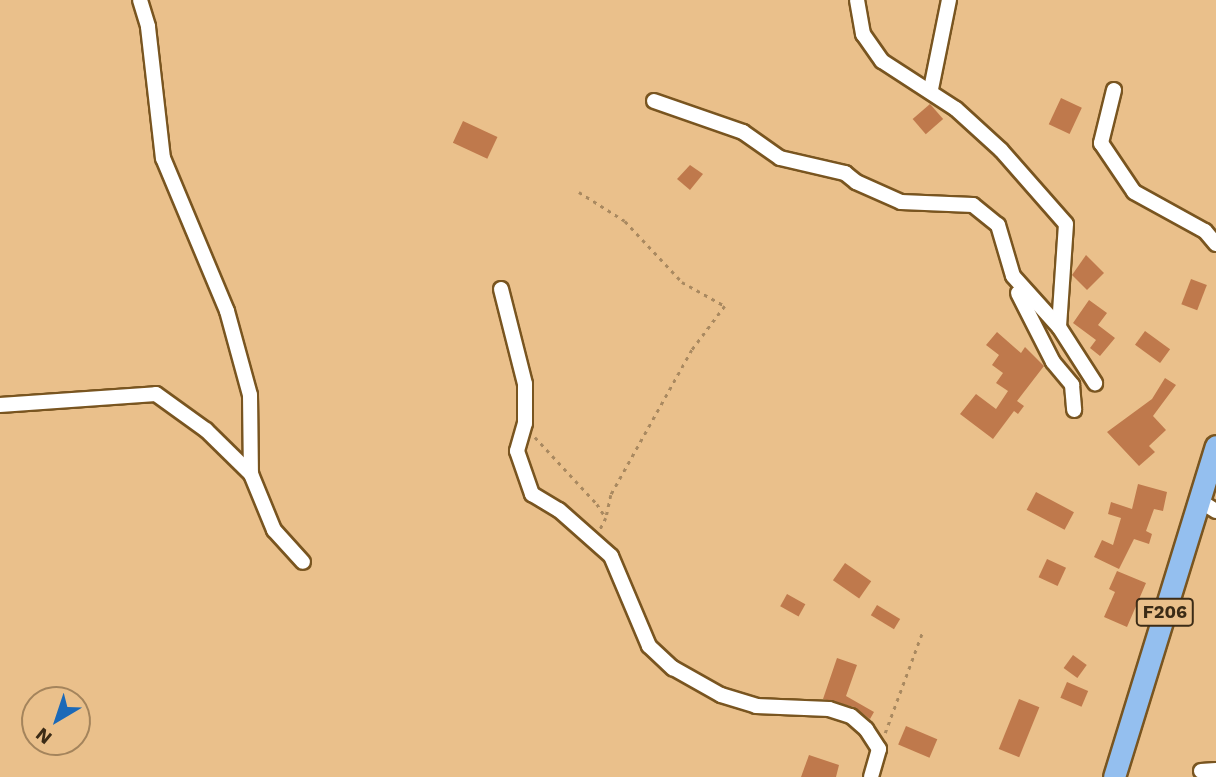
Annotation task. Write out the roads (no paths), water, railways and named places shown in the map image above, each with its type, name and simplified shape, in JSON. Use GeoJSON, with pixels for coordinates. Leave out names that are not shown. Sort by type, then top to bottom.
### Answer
{"type":"FeatureCollection","features":[{"type":"Feature","properties":{"kind":"main road","name":"F206"},"geometry":{"type":"LineString","coordinates":[[1114,777],[1208,506],[1216,446]]}},
{"type":"Feature","properties":{"kind":"street"},"geometry":{"type":"LineString","coordinates":[[140,0],[148,27],[163,158],[227,311],[250,396],[251,474],[274,530],[303,562]]}},
{"type":"Feature","properties":{"kind":"street"},"geometry":{"type":"LineString","coordinates":[[857,0],[863,34],[873,50],[894,71],[931,89],[1001,150],[1066,224],[1059,327]]}},
{"type":"Feature","properties":{"kind":"street"},"geometry":{"type":"LineString","coordinates":[[931,89],[948,0]]}},
{"type":"Feature","properties":{"kind":"street"},"geometry":{"type":"LineString","coordinates":[[1114,90],[1101,143],[1134,192],[1205,231],[1216,244]]}},
{"type":"Feature","properties":{"kind":"street"},"geometry":{"type":"LineString","coordinates":[[654,101],[743,132],[780,158],[845,173],[856,182],[901,202],[973,205],[998,225],[1013,276],[1059,327],[1095,383]]}},
{"type":"Feature","properties":{"kind":"street"},"geometry":{"type":"LineString","coordinates":[[1007,261],[1007,278],[1053,362],[1072,385],[1074,410]]}},
{"type":"Feature","properties":{"kind":"street"},"geometry":{"type":"LineString","coordinates":[[501,289],[525,384],[525,423],[517,451],[532,494],[559,510],[611,556],[623,577],[649,646],[673,668],[721,695],[756,706],[829,709],[851,716],[866,729],[879,749],[871,777]]}},
{"type":"Feature","properties":{"kind":"street"},"geometry":{"type":"LineString","coordinates":[[0,405],[156,394],[206,430],[251,474]]}}]}
